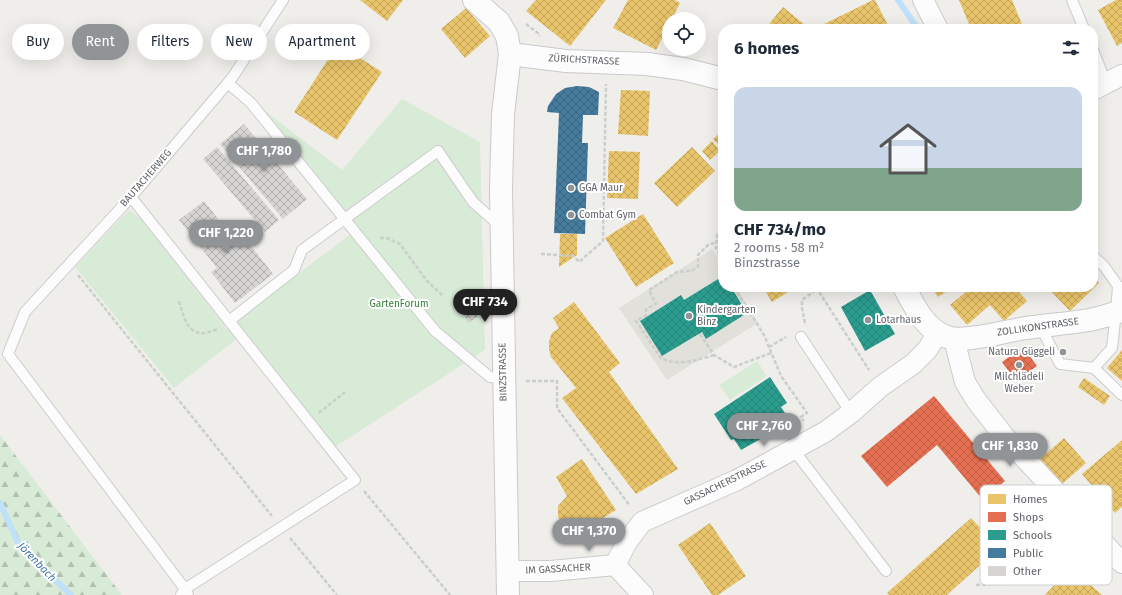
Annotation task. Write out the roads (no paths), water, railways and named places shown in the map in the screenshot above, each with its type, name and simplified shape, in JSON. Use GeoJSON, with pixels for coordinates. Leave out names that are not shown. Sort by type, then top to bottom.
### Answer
{"type":"FeatureCollection","features":[{"type":"Feature","properties":{"kind":"main road"},"geometry":{"type":"LineString","coordinates":[[474,0],[499,22],[507,36],[510,54]]}},
{"type":"Feature","properties":{"kind":"main road","name":"ZÜRICHSTRASSE"},"geometry":{"type":"LineString","coordinates":[[510,54],[566,61],[647,64],[683,69],[718,78]]}},
{"type":"Feature","properties":{"kind":"main road","name":"BINZSTRASSE"},"geometry":{"type":"LineString","coordinates":[[508,595],[507,571],[511,380],[501,228],[501,161],[503,114],[510,54]]}},
{"type":"Feature","properties":{"kind":"main road"},"geometry":{"type":"LineString","coordinates":[[907,292],[926,323],[946,336]]}},
{"type":"Feature","properties":{"kind":"main road","name":"ZOLLIKONSTRASSE"},"geometry":{"type":"LineString","coordinates":[[946,336],[969,338],[1040,326],[1090,320],[1119,311]]}},
{"type":"Feature","properties":{"kind":"street"},"geometry":{"type":"LineString","coordinates":[[923,0],[935,24]]}},
{"type":"Feature","properties":{"kind":"street"},"geometry":{"type":"LineString","coordinates":[[946,336],[965,382],[976,400],[1004,436],[1049,485]]}},
{"type":"Feature","properties":{"kind":"street","name":"GASSACHERSTRASSE"},"geometry":{"type":"LineString","coordinates":[[615,565],[627,542],[642,522],[737,480],[825,432],[851,413],[880,387],[913,364],[927,350],[946,336]]}},
{"type":"Feature","properties":{"kind":"street"},"geometry":{"type":"LineString","coordinates":[[1112,552],[1122,563]]}},
{"type":"Feature","properties":{"kind":"street"},"geometry":{"type":"LineString","coordinates":[[615,565],[643,595]]}},
{"type":"Feature","properties":{"kind":"street","name":"IM GASSACHER"},"geometry":{"type":"LineString","coordinates":[[507,571],[552,571],[615,565]]}},
{"type":"Feature","properties":{"kind":"lane","name":"BAUTACHERWEG"},"geometry":{"type":"LineString","coordinates":[[185,593],[8,354],[25,312],[131,197],[228,83],[283,0]]}},
{"type":"Feature","properties":{"kind":"lane"},"geometry":{"type":"LineString","coordinates":[[1072,0],[1082,24]]}},
{"type":"Feature","properties":{"kind":"lane"},"geometry":{"type":"LineString","coordinates":[[1098,61],[1107,82]]}},
{"type":"Feature","properties":{"kind":"lane"},"geometry":{"type":"LineString","coordinates":[[228,83],[250,103],[435,331],[490,377],[511,380]]}},
{"type":"Feature","properties":{"kind":"lane"},"geometry":{"type":"LineString","coordinates":[[229,321],[294,270],[302,250],[438,151],[473,202],[501,228]]}},
{"type":"Feature","properties":{"kind":"lane"},"geometry":{"type":"LineString","coordinates":[[131,197],[355,480],[281,527],[185,593]]}},
{"type":"Feature","properties":{"kind":"lane"},"geometry":{"type":"LineString","coordinates":[[1094,368],[1112,348],[1119,311],[1118,286],[1104,266],[1098,261]]}},
{"type":"Feature","properties":{"kind":"lane"},"geometry":{"type":"LineString","coordinates":[[1040,326],[1060,364],[1094,368],[1122,395]]}},
{"type":"Feature","properties":{"kind":"lane"},"geometry":{"type":"LineString","coordinates":[[801,337],[851,413]]}},
{"type":"Feature","properties":{"kind":"lane"},"geometry":{"type":"LineString","coordinates":[[793,450],[886,571]]}},
{"type":"Feature","properties":{"kind":"waterway","name":"Jörenbach"},"geometry":{"type":"LineString","coordinates":[[898,0],[915,24]]}},
{"type":"Feature","properties":{"kind":"waterway","name":"Jörenbach"},"geometry":{"type":"LineString","coordinates":[[0,503],[19,545],[71,595]]}},
{"type":"Feature","properties":{"kind":"place","name":"GGA Maur"},"geometry":{"type":"Point","coordinates":[571,188]}},
{"type":"Feature","properties":{"kind":"place","name":"Combat Gym"},"geometry":{"type":"Point","coordinates":[571,215]}},
{"type":"Feature","properties":{"kind":"place","name":"Kindergarten Binz"},"geometry":{"type":"Point","coordinates":[689,316]}},
{"type":"Feature","properties":{"kind":"place","name":"Lotarhaus"},"geometry":{"type":"Point","coordinates":[868,320]}},
{"type":"Feature","properties":{"kind":"place","name":"Natura Güggeli"},"geometry":{"type":"Point","coordinates":[1063,352]}},
{"type":"Feature","properties":{"kind":"place","name":"Milchlädeli Weber"},"geometry":{"type":"Point","coordinates":[1019,365]}},
{"type":"Feature","properties":{"kind":"park label","name":"GartenForum"},"geometry":{"type":"Point","coordinates":[399,304]}}]}
